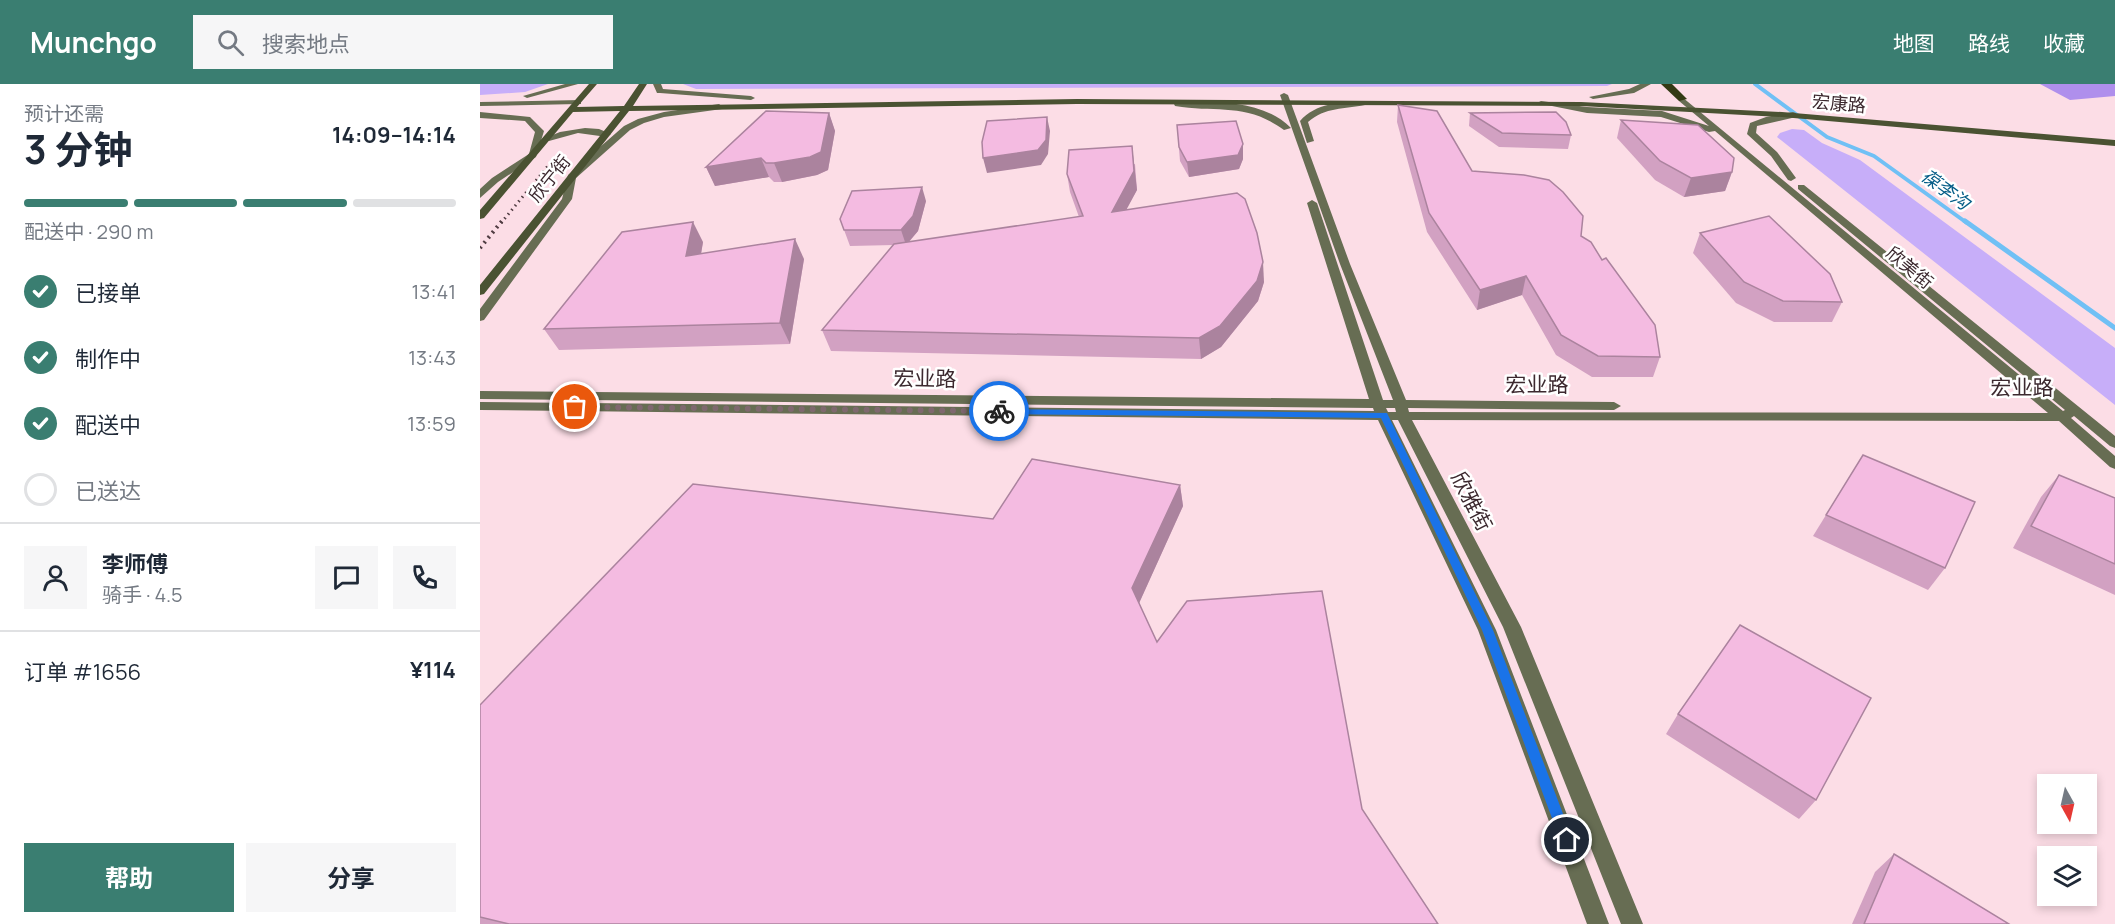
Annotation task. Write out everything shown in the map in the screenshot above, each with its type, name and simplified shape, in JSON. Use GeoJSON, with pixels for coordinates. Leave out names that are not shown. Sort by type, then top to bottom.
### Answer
{"type":"FeatureCollection","features":[{"type":"Feature","properties":{"kind":"highway"},"geometry":{"type":"LineString","coordinates":[[1666,84],[1682,99]]}},
{"type":"Feature","properties":{"kind":"main road","name":"欣宁街"},"geometry":{"type":"LineString","coordinates":[[480,216],[593,84]]}},
{"type":"Feature","properties":{"kind":"main road","name":"欣宁街"},"geometry":{"type":"LineString","coordinates":[[480,292],[570,177],[607,134],[644,84]]}},
{"type":"Feature","properties":{"kind":"main road","name":"宏康路"},"geometry":{"type":"LineString","coordinates":[[572,110],[751,98],[1593,97],[1682,99]]}},
{"type":"Feature","properties":{"kind":"main road","name":"宏康路"},"geometry":{"type":"LineString","coordinates":[[578,102],[721,106],[896,101],[1282,98],[1374,102],[1764,105],[2115,135]]}},
{"type":"Feature","properties":{"kind":"main road","name":"宏康路"},"geometry":{"type":"LineString","coordinates":[[1707,109],[2115,143]]}},
{"type":"Feature","properties":{"kind":"street"},"geometry":{"type":"LineString","coordinates":[[483,104],[574,84]]}},
{"type":"Feature","properties":{"kind":"street"},"geometry":{"type":"LineString","coordinates":[[657,84],[660,91],[751,98]]}},
{"type":"Feature","properties":{"kind":"street"},"geometry":{"type":"LineString","coordinates":[[1593,97],[1630,91],[1647,84]]}},
{"type":"Feature","properties":{"kind":"street","name":"欣雅街"},"geometry":{"type":"LineString","coordinates":[[1282,98],[1287,128],[1381,409],[1487,630],[1598,924]]}},
{"type":"Feature","properties":{"kind":"street","name":"欣雅街"},"geometry":{"type":"LineString","coordinates":[[1282,98],[1402,410],[1512,627],[1632,924]]}},
{"type":"Feature","properties":{"kind":"street","name":"欣美街"},"geometry":{"type":"LineString","coordinates":[[1682,99],[1707,109],[2115,443]]}},
{"type":"Feature","properties":{"kind":"street"},"geometry":{"type":"LineString","coordinates":[[1115,100],[1247,107],[1274,117],[1287,128]]}},
{"type":"Feature","properties":{"kind":"street","name":"宏康路"},"geometry":{"type":"LineString","coordinates":[[483,104],[578,102]]}},
{"type":"Feature","properties":{"kind":"street"},"geometry":{"type":"LineString","coordinates":[[1308,165],[1311,144],[1304,121],[1312,112],[1328,107],[1374,102]]}},
{"type":"Feature","properties":{"kind":"street"},"geometry":{"type":"LineString","coordinates":[[1538,103],[1587,110],[1662,114],[1708,128],[1725,136]]}},
{"type":"Feature","properties":{"kind":"street","name":"欣美街"},"geometry":{"type":"LineString","coordinates":[[1695,104],[1725,136],[2051,407],[2115,464]]}},
{"type":"Feature","properties":{"kind":"street"},"geometry":{"type":"LineString","coordinates":[[480,317],[567,199],[570,177],[616,136],[641,121],[721,106]]}},
{"type":"Feature","properties":{"kind":"street","name":"宏康路"},"geometry":{"type":"LineString","coordinates":[[480,113],[572,110]]}},
{"type":"Feature","properties":{"kind":"street"},"geometry":{"type":"LineString","coordinates":[[480,113],[520,117],[540,130],[533,155],[495,180],[480,195]]}},
{"type":"Feature","properties":{"kind":"street"},"geometry":{"type":"LineString","coordinates":[[1791,178],[1774,154],[1751,134],[1753,125],[1769,119],[1793,115]]}},
{"type":"Feature","properties":{"kind":"street"},"geometry":{"type":"LineString","coordinates":[[549,138],[593,129],[607,134]]}},
{"type":"Feature","properties":{"kind":"street","name":"宏业路"},"geometry":{"type":"LineString","coordinates":[[480,395],[1402,410],[2062,417],[2075,410]]}},
{"type":"Feature","properties":{"kind":"street","name":"宏业路"},"geometry":{"type":"LineString","coordinates":[[480,406],[1381,409]]}},
{"type":"Feature","properties":{"kind":"street","name":"宏业路"},"geometry":{"type":"LineString","coordinates":[[1402,410],[2051,407],[2075,410]]}},
{"type":"Feature","properties":{"kind":"shaded area"},"geometry":{"type":"Polygon","coordinates":[[[480,84],[548,84],[525,92],[480,95],[480,84]]]}},
{"type":"Feature","properties":{"kind":"shaded area"},"geometry":{"type":"Polygon","coordinates":[[[683,84],[1612,84],[1607,86],[696,89],[683,84]]]}},
{"type":"Feature","properties":{"kind":"shaded area"},"geometry":{"type":"Polygon","coordinates":[[[2040,84],[2115,84],[2115,96],[2070,100],[2040,84]]]}},
{"type":"Feature","properties":{"kind":"shaded area"},"geometry":{"type":"Polygon","coordinates":[[[1792,129],[1804,130],[1822,143],[1860,160],[2115,348],[2115,405],[1777,137],[1780,133],[1792,129]]]}},
{"type":"Feature","properties":{"kind":"building"},"geometry":{"type":"Polygon","coordinates":[[[1398,105],[1437,111],[1472,171],[1524,175],[1549,180],[1563,192],[1583,216],[1581,236],[1591,242],[1602,260],[1606,258],[1655,325],[1660,357],[1598,356],[1561,335],[1526,276],[1480,290],[1429,213],[1398,105]]]}},
{"type":"Feature","properties":{"kind":"building"},"geometry":{"type":"Polygon","coordinates":[[[766,111],[829,113],[821,152],[810,157],[774,163],[766,163],[761,158],[706,167],[766,111]]]}},
{"type":"Feature","properties":{"kind":"building"},"geometry":{"type":"Polygon","coordinates":[[[1556,112],[1566,122],[1571,135],[1502,133],[1470,113],[1556,112]]]}},
{"type":"Feature","properties":{"kind":"building"},"geometry":{"type":"Polygon","coordinates":[[[1047,117],[1046,140],[1038,150],[983,158],[982,142],[987,121],[1047,117]]]}},
{"type":"Feature","properties":{"kind":"building"},"geometry":{"type":"Polygon","coordinates":[[[1621,120],[1698,125],[1734,158],[1732,172],[1691,178],[1660,161],[1621,120]]]}},
{"type":"Feature","properties":{"kind":"building"},"geometry":{"type":"Polygon","coordinates":[[[1236,121],[1243,144],[1238,155],[1187,162],[1179,147],[1177,125],[1236,121]]]}},
{"type":"Feature","properties":{"kind":"building"},"geometry":{"type":"Polygon","coordinates":[[[1132,146],[1134,171],[1112,212],[1237,193],[1245,199],[1257,233],[1263,262],[1257,281],[1220,326],[1199,338],[822,330],[894,244],[1083,216],[1067,174],[1069,150],[1132,146]]]}},
{"type":"Feature","properties":{"kind":"building"},"geometry":{"type":"Polygon","coordinates":[[[922,187],[913,216],[901,230],[844,230],[840,219],[852,191],[922,187]]]}},
{"type":"Feature","properties":{"kind":"building"},"geometry":{"type":"Polygon","coordinates":[[[1769,216],[1830,274],[1842,302],[1783,301],[1744,282],[1700,233],[1769,216]]]}},
{"type":"Feature","properties":{"kind":"building"},"geometry":{"type":"Polygon","coordinates":[[[693,222],[686,256],[795,239],[780,323],[544,329],[622,232],[693,222]]]}},
{"type":"Feature","properties":{"kind":"building"},"geometry":{"type":"Polygon","coordinates":[[[1863,455],[1975,502],[1945,568],[1826,515],[1863,455]]]}},
{"type":"Feature","properties":{"kind":"building"},"geometry":{"type":"Polygon","coordinates":[[[1032,459],[1180,485],[1132,588],[1157,642],[1187,601],[1322,591],[1362,809],[1438,924],[509,924],[480,917],[480,705],[693,484],[993,519],[1032,459]]]}},
{"type":"Feature","properties":{"kind":"building"},"geometry":{"type":"Polygon","coordinates":[[[2059,475],[2115,498],[2115,564],[2031,526],[2059,475]]]}},
{"type":"Feature","properties":{"kind":"building"},"geometry":{"type":"Polygon","coordinates":[[[1740,625],[1871,698],[1816,800],[1678,714],[1740,625]]]}},
{"type":"Feature","properties":{"kind":"building"},"geometry":{"type":"Polygon","coordinates":[[[1894,854],[2009,924],[1864,924],[1894,854]]]}},
{"type":"Feature","properties":{"kind":"waterway","name":"葆李沟"},"geometry":{"type":"LineString","coordinates":[[1755,84],[1827,137],[1874,156],[1967,223]]}},
{"type":"Feature","properties":{"kind":"waterway","name":"葆李沟"},"geometry":{"type":"LineString","coordinates":[[1965,221],[2115,328]]}},
{"type":"Feature","properties":{"kind":"railway"},"geometry":{"type":"LineString","coordinates":[[501,223],[557,155]]}},
{"type":"Feature","properties":{"kind":"railway"},"geometry":{"type":"LineString","coordinates":[[480,248],[502,221]]}},
{"type":"Feature","properties":{"kind":"way so far"},"geometry":{"type":"LineString","coordinates":[[575,407],[999,411]]}},
{"type":"Feature","properties":{"kind":"route"},"geometry":{"type":"LineString","coordinates":[[999,411],[1384,415],[1487,630],[1567,840]]}}]}
